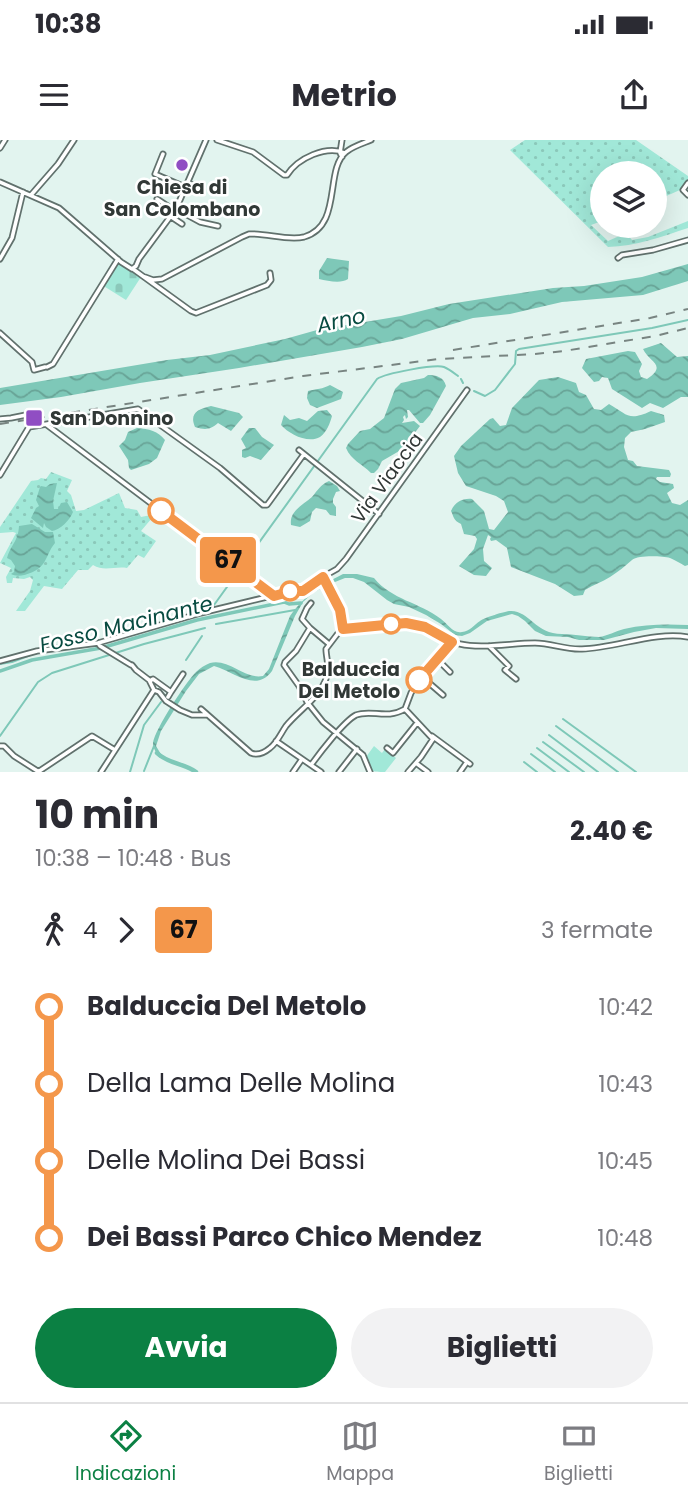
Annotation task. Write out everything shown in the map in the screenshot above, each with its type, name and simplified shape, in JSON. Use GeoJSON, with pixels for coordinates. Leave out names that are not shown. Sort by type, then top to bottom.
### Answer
{"type":"FeatureCollection","features":[{"type":"Feature","properties":{"kind":"street"},"geometry":{"type":"LineString","coordinates":[[31,195],[58,164],[74,140]]}},
{"type":"Feature","properties":{"kind":"street"},"geometry":{"type":"LineString","coordinates":[[134,267],[176,210],[206,140]]}},
{"type":"Feature","properties":{"kind":"street"},"geometry":{"type":"LineString","coordinates":[[217,140],[253,152],[284,175],[310,156],[332,150],[342,153],[372,140]]}},
{"type":"Feature","properties":{"kind":"street"},"geometry":{"type":"LineString","coordinates":[[327,223],[342,153],[342,140]]}},
{"type":"Feature","properties":{"kind":"street"},"geometry":{"type":"LineString","coordinates":[[0,148],[3,141]]}},
{"type":"Feature","properties":{"kind":"street"},"geometry":{"type":"LineString","coordinates":[[163,154],[155,174],[186,185],[201,187]]}},
{"type":"Feature","properties":{"kind":"street"},"geometry":{"type":"LineString","coordinates":[[0,181],[59,208],[124,264],[134,267],[191,311],[198,313],[267,285],[271,281],[271,273]]}},
{"type":"Feature","properties":{"kind":"street"},"geometry":{"type":"LineString","coordinates":[[688,183],[683,190],[688,195]]}},
{"type":"Feature","properties":{"kind":"street"},"geometry":{"type":"LineString","coordinates":[[0,259],[10,244],[23,192]]}},
{"type":"Feature","properties":{"kind":"street"},"geometry":{"type":"LineString","coordinates":[[157,199],[200,222],[218,226]]}},
{"type":"Feature","properties":{"kind":"street"},"geometry":{"type":"LineString","coordinates":[[152,282],[246,235],[296,238],[308,235],[319,228],[328,215]]}},
{"type":"Feature","properties":{"kind":"street"},"geometry":{"type":"LineString","coordinates":[[169,218],[182,223]]}},
{"type":"Feature","properties":{"kind":"street"},"geometry":{"type":"LineString","coordinates":[[618,258],[688,240]]}},
{"type":"Feature","properties":{"kind":"street"},"geometry":{"type":"LineString","coordinates":[[0,333],[32,362],[34,370],[53,364],[118,259]]}},
{"type":"Feature","properties":{"kind":"street","name":"Via Viaccia"},"geometry":{"type":"LineString","coordinates":[[0,662],[37,651],[100,645],[201,612],[292,591],[303,591],[337,569],[467,390]]}},
{"type":"Feature","properties":{"kind":"street"},"geometry":{"type":"LineString","coordinates":[[29,427],[138,409],[220,468],[263,505],[267,505],[304,454]]}},
{"type":"Feature","properties":{"kind":"street"},"geometry":{"type":"LineString","coordinates":[[0,419],[26,415],[29,427],[0,475]]}},
{"type":"Feature","properties":{"kind":"street"},"geometry":{"type":"LineString","coordinates":[[46,424],[274,596]]}},
{"type":"Feature","properties":{"kind":"street"},"geometry":{"type":"LineString","coordinates":[[299,450],[379,514]]}},
{"type":"Feature","properties":{"kind":"street"},"geometry":{"type":"LineString","coordinates":[[201,709],[253,754],[261,754],[272,748],[286,727],[321,689],[327,676],[325,652],[342,628],[340,610],[324,578]]}},
{"type":"Feature","properties":{"kind":"street"},"geometry":{"type":"LineString","coordinates":[[311,603],[302,619],[329,645]]}},
{"type":"Feature","properties":{"kind":"street"},"geometry":{"type":"LineString","coordinates":[[342,628],[406,623],[425,627],[452,642],[464,645],[537,643],[582,649],[671,635],[688,637]]}},
{"type":"Feature","properties":{"kind":"street"},"geometry":{"type":"LineString","coordinates":[[310,628],[298,649],[284,664],[324,724],[364,756],[370,772]]}},
{"type":"Feature","properties":{"kind":"street"},"geometry":{"type":"LineString","coordinates":[[311,765],[356,715],[392,714],[405,709],[421,676],[452,642]]}},
{"type":"Feature","properties":{"kind":"street"},"geometry":{"type":"LineString","coordinates":[[100,645],[171,692]]}},
{"type":"Feature","properties":{"kind":"street"},"geometry":{"type":"LineString","coordinates":[[487,645],[509,666],[505,670],[516,679]]}},
{"type":"Feature","properties":{"kind":"street"},"geometry":{"type":"LineString","coordinates":[[437,659],[450,672]]}},
{"type":"Feature","properties":{"kind":"street"},"geometry":{"type":"LineString","coordinates":[[168,697],[183,674]]}},
{"type":"Feature","properties":{"kind":"street"},"geometry":{"type":"LineString","coordinates":[[421,676],[443,695]]}},
{"type":"Feature","properties":{"kind":"street"},"geometry":{"type":"LineString","coordinates":[[151,680],[155,690],[188,715],[209,716]]}},
{"type":"Feature","properties":{"kind":"street"},"geometry":{"type":"LineString","coordinates":[[101,772],[155,690]]}},
{"type":"Feature","properties":{"kind":"street"},"geometry":{"type":"LineString","coordinates":[[405,709],[431,736],[469,763],[460,772]]}},
{"type":"Feature","properties":{"kind":"street"},"geometry":{"type":"LineString","coordinates":[[387,748],[393,753],[417,723]]}},
{"type":"Feature","properties":{"kind":"street"},"geometry":{"type":"LineString","coordinates":[[3,746],[39,772],[92,736],[115,750]]}},
{"type":"Feature","properties":{"kind":"street"},"geometry":{"type":"LineString","coordinates":[[408,772],[433,740],[431,736]]}},
{"type":"Feature","properties":{"kind":"street"},"geometry":{"type":"LineString","coordinates":[[276,741],[321,772]]}},
{"type":"Feature","properties":{"kind":"street"},"geometry":{"type":"LineString","coordinates":[[339,772],[357,749]]}},
{"type":"Feature","properties":{"kind":"street"},"geometry":{"type":"LineString","coordinates":[[293,772],[302,759]]}},
{"type":"Feature","properties":{"kind":"street"},"geometry":{"type":"LineString","coordinates":[[416,763],[428,772]]}},
{"type":"Feature","properties":{"kind":"green space"},"geometry":{"type":"Polygon","coordinates":[[[525,140],[636,140],[666,161],[590,161],[590,229],[510,150],[525,140]]]}},
{"type":"Feature","properties":{"kind":"green space"},"geometry":{"type":"Polygon","coordinates":[[[667,161],[688,176],[688,185],[685,188],[688,197],[680,190],[667,196],[667,161]]]}},
{"type":"Feature","properties":{"kind":"green space"},"geometry":{"type":"Polygon","coordinates":[[[688,221],[688,228],[667,235],[667,229],[688,221]]]}},
{"type":"Feature","properties":{"kind":"green space"},"geometry":{"type":"Polygon","coordinates":[[[599,238],[608,241],[615,238],[658,238],[638,243],[608,247],[599,238]]]}},
{"type":"Feature","properties":{"kind":"green space"},"geometry":{"type":"Polygon","coordinates":[[[117,262],[141,277],[126,300],[102,285],[117,262]]]}},
{"type":"Feature","properties":{"kind":"green space"},"geometry":{"type":"Polygon","coordinates":[[[51,472],[72,480],[67,491],[76,511],[84,510],[119,493],[125,508],[137,510],[141,517],[151,515],[152,518],[141,531],[156,541],[144,558],[138,555],[127,568],[101,568],[93,565],[88,570],[78,570],[62,589],[44,586],[25,611],[16,611],[30,591],[33,580],[30,577],[13,578],[12,583],[7,583],[6,577],[11,568],[0,563],[16,533],[0,533],[0,527],[31,481],[46,479],[51,472]]]}},
{"type":"Feature","properties":{"kind":"green space"},"geometry":{"type":"Polygon","coordinates":[[[374,746],[382,753],[385,749],[396,758],[385,772],[371,770],[366,757],[374,746]]]}},
{"type":"Feature","properties":{"kind":"water"},"geometry":{"type":"Polygon","coordinates":[[[327,258],[349,261],[348,279],[338,282],[319,279],[319,271],[327,258]]]}},
{"type":"Feature","properties":{"kind":"water"},"geometry":{"type":"Polygon","coordinates":[[[688,264],[688,281],[643,295],[562,302],[510,314],[473,318],[402,339],[362,347],[0,405],[0,388],[210,355],[317,330],[401,316],[449,304],[642,277],[688,264]]]}},
{"type":"Feature","properties":{"kind":"water"},"geometry":{"type":"Polygon","coordinates":[[[661,343],[677,357],[688,356],[688,397],[681,397],[663,408],[650,403],[642,408],[612,389],[608,378],[602,377],[594,382],[582,368],[586,359],[635,352],[642,364],[639,371],[641,377],[647,379],[657,367],[643,349],[661,343]]]}},
{"type":"Feature","properties":{"kind":"water"},"geometry":{"type":"Polygon","coordinates":[[[428,375],[439,377],[446,386],[430,415],[420,423],[407,410],[408,417],[403,417],[402,423],[414,421],[420,426],[401,450],[382,461],[378,469],[371,473],[351,456],[346,448],[348,444],[360,431],[370,429],[384,418],[395,389],[401,383],[428,375]]]}},
{"type":"Feature","properties":{"kind":"water"},"geometry":{"type":"Polygon","coordinates":[[[558,377],[576,383],[579,392],[586,395],[594,409],[601,410],[609,404],[632,416],[651,411],[664,415],[665,422],[631,432],[625,438],[624,447],[628,460],[637,466],[669,470],[670,477],[656,479],[673,484],[674,488],[667,493],[672,503],[680,505],[688,500],[688,565],[666,557],[635,558],[610,577],[585,590],[583,595],[574,596],[555,584],[511,567],[507,548],[496,540],[491,541],[488,535],[483,549],[484,561],[492,568],[486,576],[474,575],[459,566],[474,549],[477,539],[464,534],[461,524],[455,520],[451,511],[455,505],[462,500],[472,499],[484,511],[489,529],[494,530],[508,512],[504,501],[496,496],[466,486],[458,473],[454,456],[490,419],[493,418],[500,426],[506,425],[512,408],[539,380],[558,377]]]}},
{"type":"Feature","properties":{"kind":"water"},"geometry":{"type":"Polygon","coordinates":[[[330,385],[343,392],[341,399],[317,408],[310,405],[308,391],[330,385]]]}},
{"type":"Feature","properties":{"kind":"water"},"geometry":{"type":"Polygon","coordinates":[[[211,406],[239,413],[243,417],[231,431],[218,423],[207,429],[195,427],[193,418],[196,412],[211,406]]]}},
{"type":"Feature","properties":{"kind":"water"},"geometry":{"type":"Polygon","coordinates":[[[327,410],[332,416],[329,424],[322,435],[315,439],[299,437],[281,425],[284,415],[290,420],[299,418],[307,421],[318,411],[327,410]]]}},
{"type":"Feature","properties":{"kind":"water"},"geometry":{"type":"Polygon","coordinates":[[[137,428],[153,431],[165,440],[157,458],[131,470],[119,446],[128,432],[137,428]]]}},
{"type":"Feature","properties":{"kind":"water"},"geometry":{"type":"Polygon","coordinates":[[[249,428],[255,428],[274,445],[261,460],[250,456],[242,457],[242,450],[246,448],[241,439],[249,428]]]}},
{"type":"Feature","properties":{"kind":"water"},"geometry":{"type":"Polygon","coordinates":[[[329,481],[340,491],[336,492],[333,499],[336,516],[316,508],[310,521],[300,527],[291,525],[294,512],[329,481]]]}},
{"type":"Feature","properties":{"kind":"water"},"geometry":{"type":"Polygon","coordinates":[[[57,483],[54,509],[67,502],[73,512],[64,524],[52,531],[44,523],[43,528],[31,518],[39,506],[36,500],[40,487],[57,483]]]}},
{"type":"Feature","properties":{"kind":"water"},"geometry":{"type":"Polygon","coordinates":[[[32,524],[45,532],[53,532],[55,543],[37,570],[23,575],[11,574],[15,566],[7,558],[19,526],[32,524]]]}},
{"type":"Feature","properties":{"kind":"water"},"geometry":{"type":"Polygon","coordinates":[[[343,574],[374,578],[389,591],[433,613],[459,632],[485,618],[510,611],[522,614],[545,630],[562,634],[599,637],[624,629],[656,625],[688,625],[688,629],[656,628],[604,640],[579,640],[546,636],[512,614],[487,621],[462,636],[455,635],[426,615],[387,600],[364,582],[345,578],[325,586],[303,602],[272,671],[266,677],[252,681],[214,666],[199,674],[161,731],[156,746],[162,756],[160,758],[153,745],[155,736],[185,685],[196,672],[217,662],[250,675],[263,676],[269,669],[290,616],[296,608],[314,591],[343,574]]]}},
{"type":"Feature","properties":{"kind":"waterway"},"geometry":{"type":"LineString","coordinates":[[474,391],[485,396],[495,390],[515,364],[516,351],[519,349],[688,320]]}},
{"type":"Feature","properties":{"kind":"waterway"},"geometry":{"type":"LineString","coordinates":[[214,605],[377,379],[400,372],[439,366],[458,376]]}},
{"type":"Feature","properties":{"kind":"waterway"},"geometry":{"type":"LineString","coordinates":[[461,379],[463,383]]}},
{"type":"Feature","properties":{"kind":"waterway","name":"Fosso Macinante"},"geometry":{"type":"LineString","coordinates":[[0,671],[32,660],[101,648],[197,620],[284,602],[301,603]]}},
{"type":"Feature","properties":{"kind":"waterway"},"geometry":{"type":"LineString","coordinates":[[216,624],[295,610]]}},
{"type":"Feature","properties":{"kind":"waterway"},"geometry":{"type":"LineString","coordinates":[[0,736],[38,682],[52,673],[205,628]]}},
{"type":"Feature","properties":{"kind":"waterway"},"geometry":{"type":"LineString","coordinates":[[186,660],[202,636]]}},
{"type":"Feature","properties":{"kind":"waterway"},"geometry":{"type":"LineString","coordinates":[[0,664],[36,653],[94,645]]}},
{"type":"Feature","properties":{"kind":"waterway"},"geometry":{"type":"LineString","coordinates":[[130,772],[144,725],[161,702]]}},
{"type":"Feature","properties":{"kind":"waterway"},"geometry":{"type":"LineString","coordinates":[[563,719],[636,772]]}},
{"type":"Feature","properties":{"kind":"waterway"},"geometry":{"type":"LineString","coordinates":[[556,726],[618,772]]}},
{"type":"Feature","properties":{"kind":"waterway"},"geometry":{"type":"LineString","coordinates":[[549,735],[598,772]]}},
{"type":"Feature","properties":{"kind":"waterway"},"geometry":{"type":"LineString","coordinates":[[543,742],[584,772]]}},
{"type":"Feature","properties":{"kind":"waterway"},"geometry":{"type":"LineString","coordinates":[[144,771],[154,746]]}},
{"type":"Feature","properties":{"kind":"waterway"},"geometry":{"type":"LineString","coordinates":[[537,748],[569,772]]}},
{"type":"Feature","properties":{"kind":"waterway"},"geometry":{"type":"LineString","coordinates":[[157,753],[196,772]]}},
{"type":"Feature","properties":{"kind":"waterway"},"geometry":{"type":"LineString","coordinates":[[531,754],[555,772]]}},
{"type":"Feature","properties":{"kind":"waterway"},"geometry":{"type":"LineString","coordinates":[[524,762],[537,772]]}},
{"type":"Feature","properties":{"kind":"railway"},"geometry":{"type":"LineString","coordinates":[[453,350],[650,318],[688,309]]}},
{"type":"Feature","properties":{"kind":"railway"},"geometry":{"type":"LineString","coordinates":[[0,424],[303,376],[439,359],[564,351],[688,328]]}},
{"type":"Feature","properties":{"kind":"bus line","name":"67"},"geometry":{"type":"LineString","coordinates":[[161,511],[274,596],[303,591],[323,577],[342,615],[343,629],[406,623],[425,627],[452,642],[419,680]]}},
{"type":"Feature","properties":{"kind":"place","name":"Chiesa di San Colombano"},"geometry":{"type":"Point","coordinates":[182,165]}},
{"type":"Feature","properties":{"kind":"place","name":"San Donnino"},"geometry":{"type":"Point","coordinates":[34,418]}},
{"type":"Feature","properties":{"kind":"place","name":"Balduccia Del Metolo"},"geometry":{"type":"Point","coordinates":[419,680]}},
{"type":"Feature","properties":{"kind":"water label","name":"Arno"},"geometry":{"type":"Point","coordinates":[341,320]}}]}
